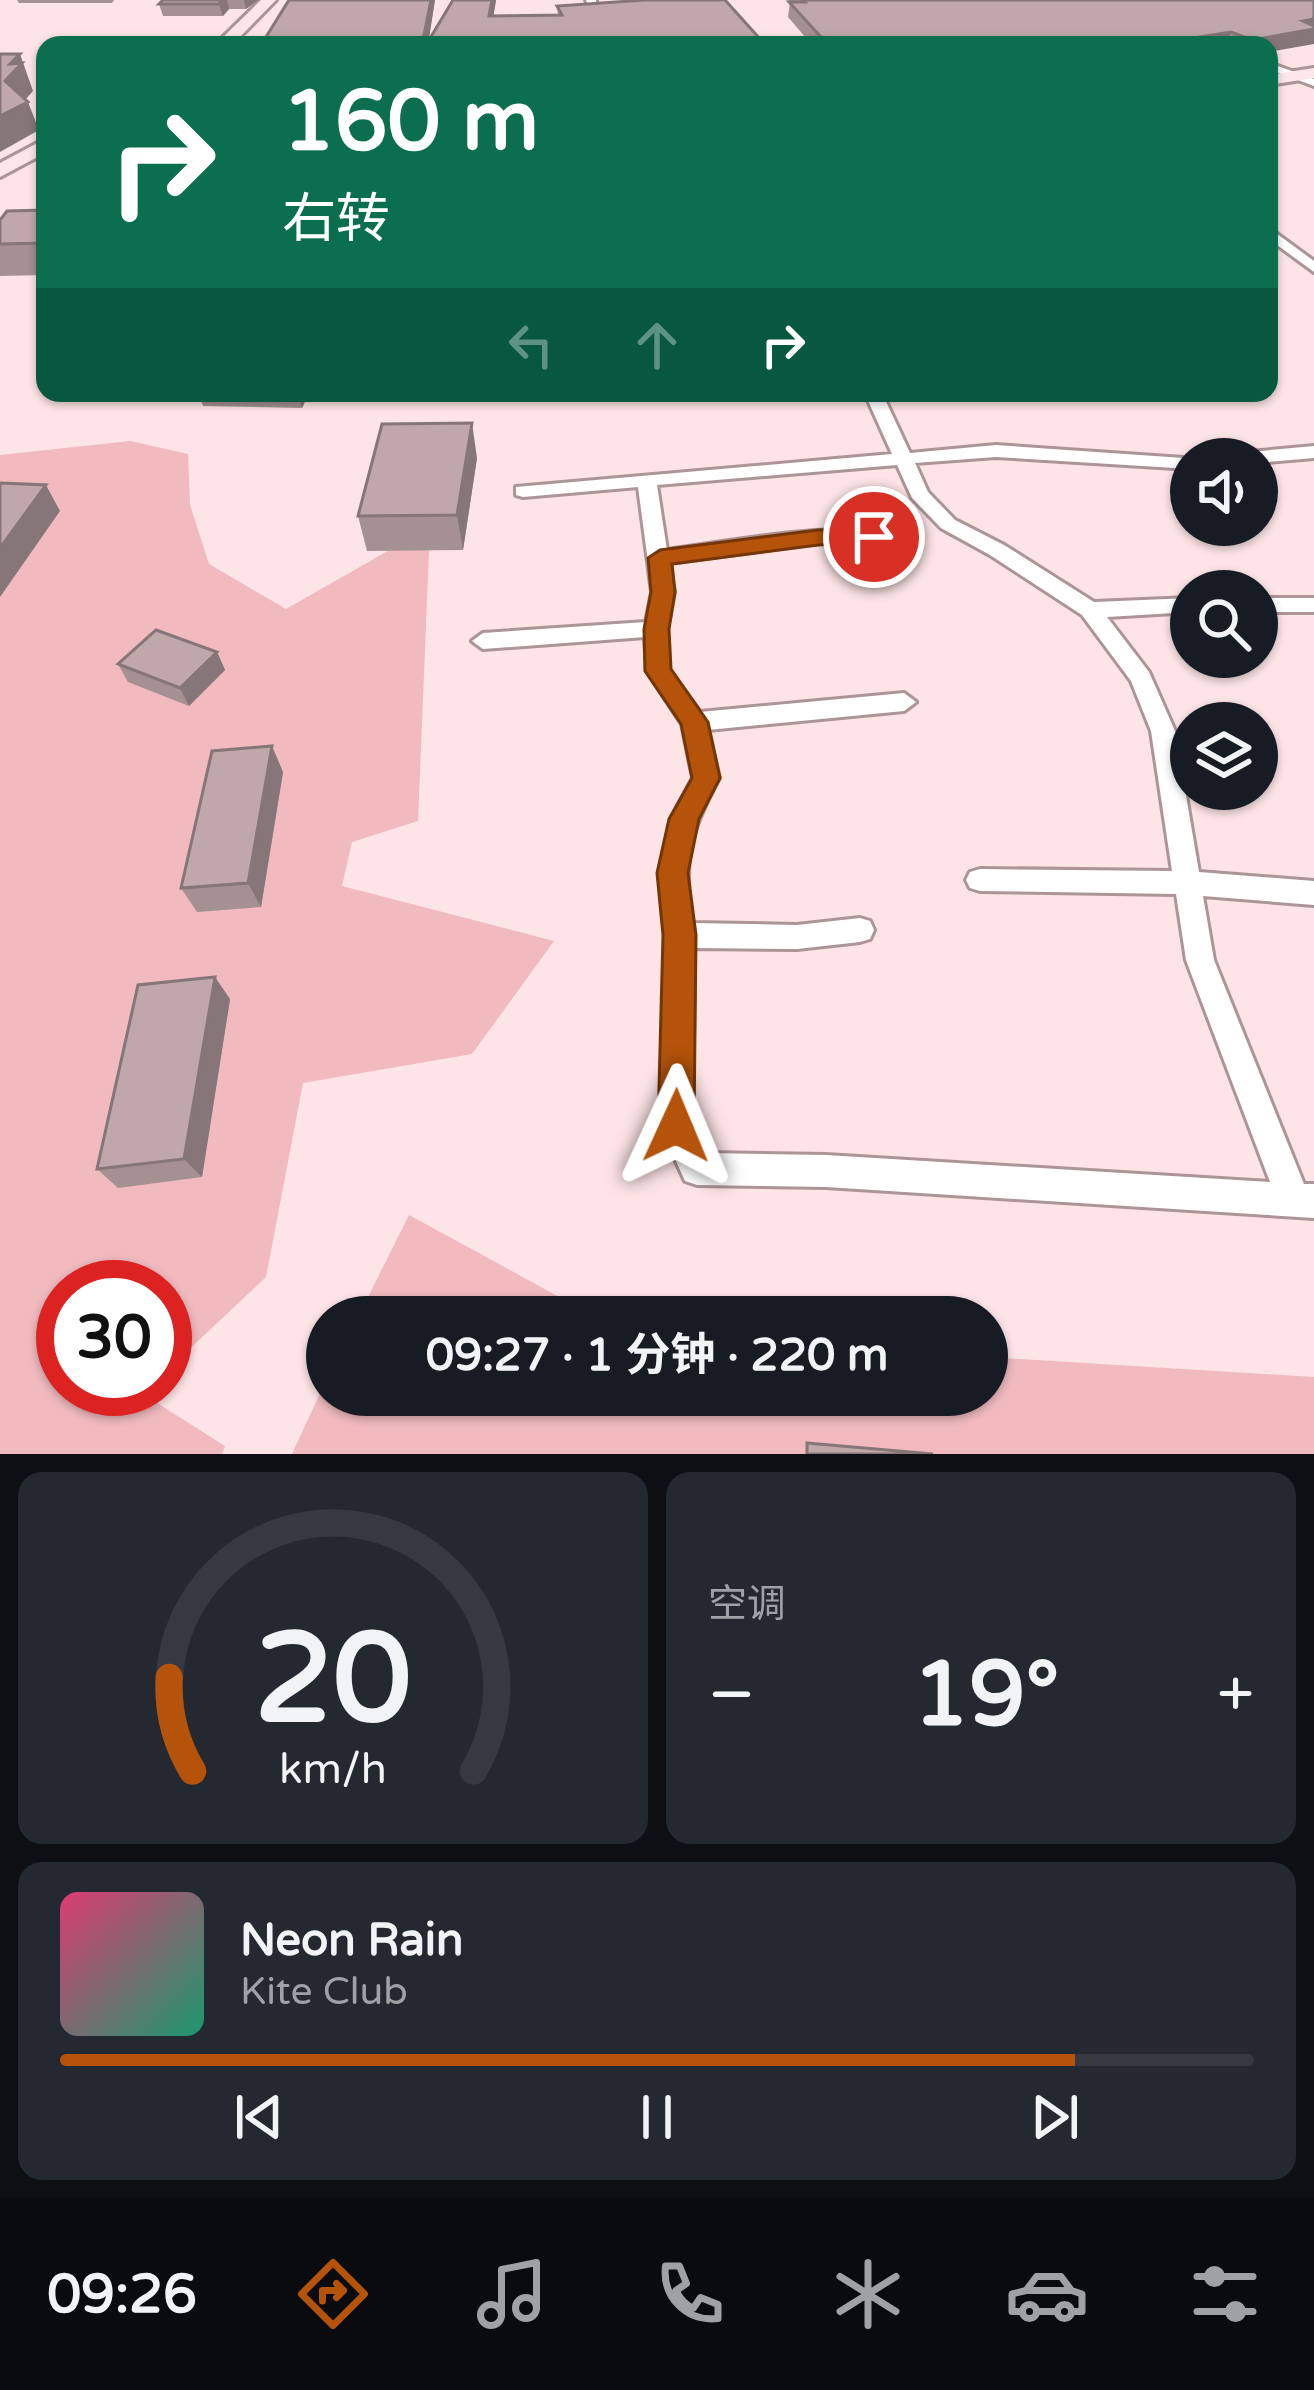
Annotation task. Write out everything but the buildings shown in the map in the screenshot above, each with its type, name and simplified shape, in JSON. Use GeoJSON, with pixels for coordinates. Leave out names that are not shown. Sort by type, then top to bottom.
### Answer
{"type":"FeatureCollection","features":[{"type":"Feature","properties":{"kind":"main road"},"geometry":{"type":"LineString","coordinates":[[232,36],[269,0]]}},
{"type":"Feature","properties":{"kind":"main road"},"geometry":{"type":"LineString","coordinates":[[1278,69],[1314,59]]}},
{"type":"Feature","properties":{"kind":"main road"},"geometry":{"type":"LineString","coordinates":[[1278,72],[1308,77]]}},
{"type":"Feature","properties":{"kind":"main road"},"geometry":{"type":"LineString","coordinates":[[0,171],[35,157]]}},
{"type":"Feature","properties":{"kind":"main road"},"geometry":{"type":"LineString","coordinates":[[0,171],[36,169]]}},
{"type":"Feature","properties":{"kind":"street"},"geometry":{"type":"LineString","coordinates":[[1278,239],[1314,268]]}},
{"type":"Feature","properties":{"kind":"street"},"geometry":{"type":"LineString","coordinates":[[647,481],[663,592],[656,629],[658,671],[694,722],[706,778],[684,819],[672,873],[680,935],[676,1126],[697,1169],[826,1171],[1304,1201],[1200,960],[1162,731],[1141,678],[1090,610],[998,550],[948,524],[919,494],[878,402]]}},
{"type":"Feature","properties":{"kind":"street"},"geometry":{"type":"LineString","coordinates":[[523,491],[996,451],[1170,462]]}},
{"type":"Feature","properties":{"kind":"street"},"geometry":{"type":"LineString","coordinates":[[1278,455],[1314,452]]}},
{"type":"Feature","properties":{"kind":"street"},"geometry":{"type":"LineString","coordinates":[[660,558],[818,538],[874,537]]}},
{"type":"Feature","properties":{"kind":"street"},"geometry":{"type":"LineString","coordinates":[[1278,604],[1314,604]]}},
{"type":"Feature","properties":{"kind":"street"},"geometry":{"type":"LineString","coordinates":[[1090,610],[1170,606]]}},
{"type":"Feature","properties":{"kind":"street"},"geometry":{"type":"LineString","coordinates":[[483,641],[656,629]]}},
{"type":"Feature","properties":{"kind":"street"},"geometry":{"type":"LineString","coordinates":[[694,722],[904,702]]}},
{"type":"Feature","properties":{"kind":"street"},"geometry":{"type":"LineString","coordinates":[[980,880],[1188,883],[1314,893]]}},
{"type":"Feature","properties":{"kind":"street"},"geometry":{"type":"LineString","coordinates":[[680,935],[797,937],[860,930]]}},
{"type":"Feature","properties":{"kind":"shaded area"},"geometry":{"type":"Polygon","coordinates":[[[130,441],[188,454],[190,505],[209,564],[286,609],[430,527],[418,821],[352,842],[342,886],[554,941],[472,1054],[303,1083],[266,1277],[192,1347],[192,1260],[36,1260],[36,1416],[178,1416],[225,1446],[222,1454],[0,1454],[0,455],[130,441]]]}},
{"type":"Feature","properties":{"kind":"shaded area"},"geometry":{"type":"Polygon","coordinates":[[[409,1215],[558,1296],[368,1296],[409,1215]]]}},
{"type":"Feature","properties":{"kind":"shaded area"},"geometry":{"type":"Polygon","coordinates":[[[1008,1358],[1314,1377],[1314,1454],[292,1454],[310,1416],[1008,1416],[1008,1358]]]}},
{"type":"Feature","properties":{"kind":"route"},"geometry":{"type":"LineString","coordinates":[[676,1126],[680,935],[672,873],[684,819],[706,778],[694,722],[658,671],[656,629],[663,592],[660,558],[818,538],[874,537]]}}]}
